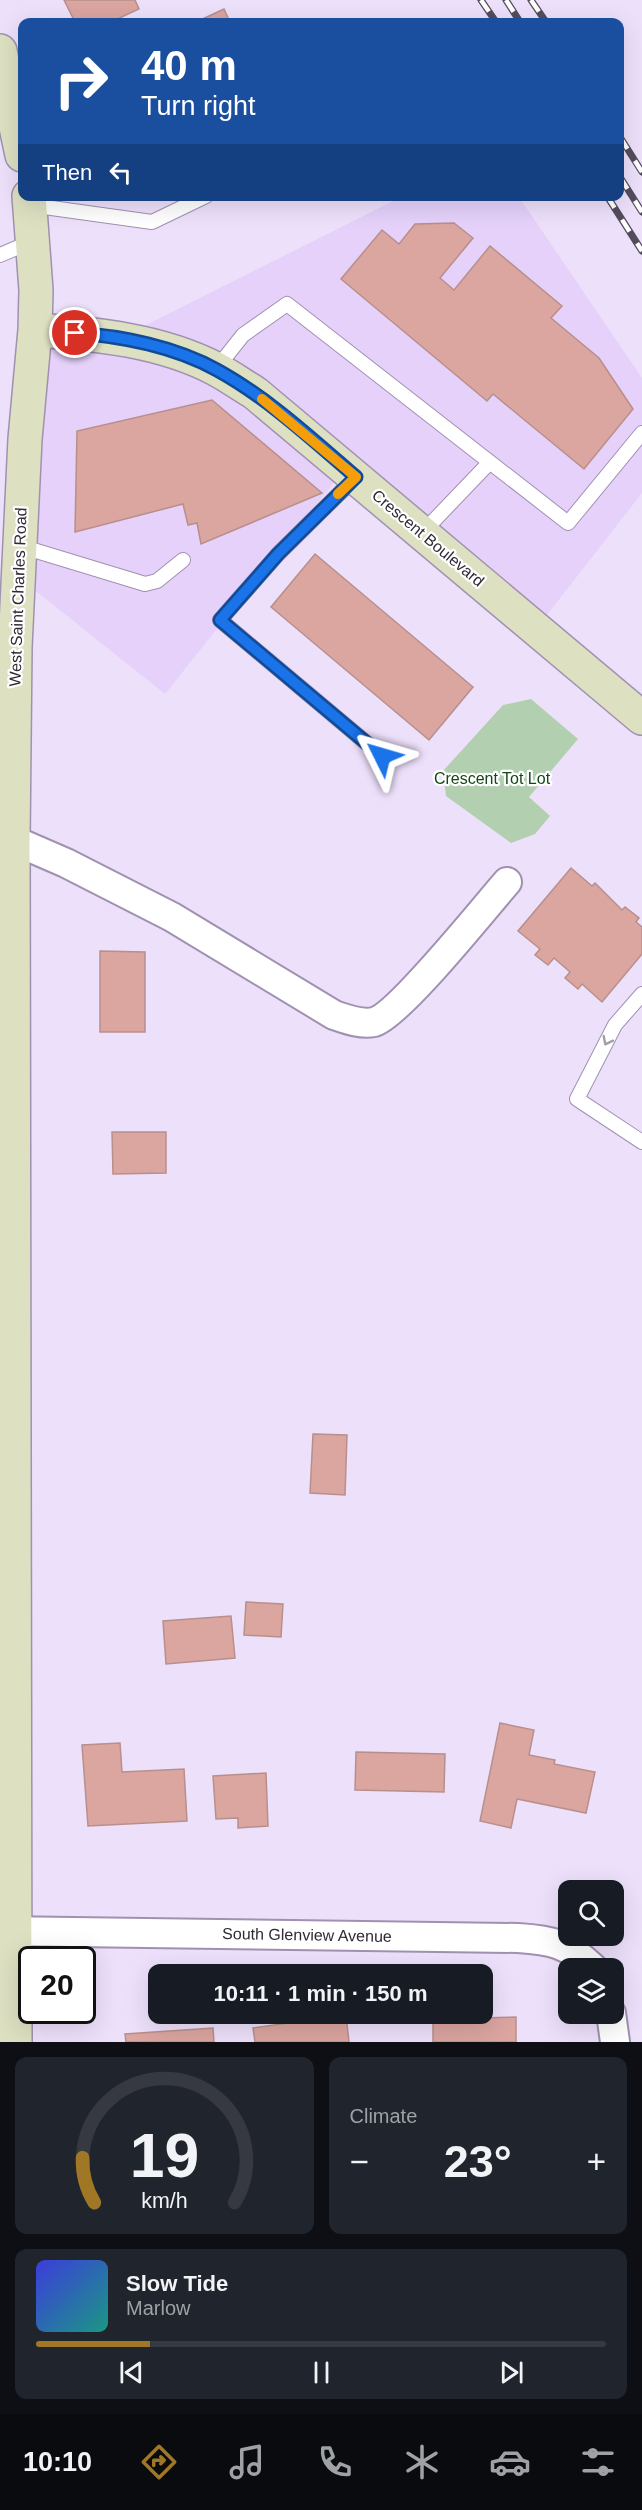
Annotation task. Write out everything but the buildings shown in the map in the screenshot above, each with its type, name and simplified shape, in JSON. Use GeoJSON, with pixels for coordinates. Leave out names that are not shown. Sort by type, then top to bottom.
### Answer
{"type":"FeatureCollection","features":[{"type":"Feature","properties":{"kind":"main road"},"geometry":{"type":"LineString","coordinates":[[0,51],[18,136]]}},
{"type":"Feature","properties":{"kind":"main road","name":"West Saint Charles Road"},"geometry":{"type":"LineString","coordinates":[[15,2042],[6,1931],[13,840],[8,649],[20,546],[24,439],[35,330],[36,290],[29,201]]}},
{"type":"Feature","properties":{"kind":"main road","name":"Crescent Boulevard"},"geometry":{"type":"LineString","coordinates":[[35,330],[95,334],[151,345],[216,369],[255,393],[642,718]]}},
{"type":"Feature","properties":{"kind":"street"},"geometry":{"type":"LineString","coordinates":[[13,840],[66,863],[172,917],[334,1015],[355,1022],[374,1022],[389,1014],[507,882]]}},
{"type":"Feature","properties":{"kind":"street","name":"South Glenview Avenue"},"geometry":{"type":"LineString","coordinates":[[6,1931],[518,1938],[548,1940],[578,1953],[583,1958]]}},
{"type":"Feature","properties":{"kind":"street"},"geometry":{"type":"LineString","coordinates":[[613,2024],[615,2042]]}},
{"type":"Feature","properties":{"kind":"lane"},"geometry":{"type":"LineString","coordinates":[[29,201],[152,222],[196,201]]}},
{"type":"Feature","properties":{"kind":"lane"},"geometry":{"type":"LineString","coordinates":[[0,255],[33,241]]}},
{"type":"Feature","properties":{"kind":"lane"},"geometry":{"type":"LineString","coordinates":[[216,369],[243,335],[287,304],[568,523],[642,432]]}},
{"type":"Feature","properties":{"kind":"lane"},"geometry":{"type":"LineString","coordinates":[[422,533],[490,462]]}},
{"type":"Feature","properties":{"kind":"lane"},"geometry":{"type":"LineString","coordinates":[[356,477],[278,554],[220,620],[382,756]]}},
{"type":"Feature","properties":{"kind":"lane"},"geometry":{"type":"LineString","coordinates":[[20,546],[146,584],[158,581],[183,560]]}},
{"type":"Feature","properties":{"kind":"lane"},"geometry":{"type":"LineString","coordinates":[[642,994],[615,1025],[577,1099],[642,1142]]}},
{"type":"Feature","properties":{"kind":"shaded area"},"geometry":{"type":"Polygon","coordinates":[[[393,201],[522,201],[642,378],[642,493],[543,620],[365,471],[136,330],[393,201]]]}},
{"type":"Feature","properties":{"kind":"shaded area"},"geometry":{"type":"Polygon","coordinates":[[[45,340],[99,349],[178,368],[251,405],[340,475],[165,694],[31,587],[45,340]]]}},
{"type":"Feature","properties":{"kind":"green space","name":"Crescent Tot Lot"},"geometry":{"type":"Polygon","coordinates":[[[531,699],[578,739],[529,797],[550,816],[535,834],[511,843],[446,796],[443,771],[503,705],[531,699]]]}},
{"type":"Feature","properties":{"kind":"railway"},"geometry":{"type":"LineString","coordinates":[[481,0],[493,18]]}},
{"type":"Feature","properties":{"kind":"railway"},"geometry":{"type":"LineString","coordinates":[[506,0],[517,18]]}},
{"type":"Feature","properties":{"kind":"railway"},"geometry":{"type":"LineString","coordinates":[[531,0],[543,18]]}},
{"type":"Feature","properties":{"kind":"railway"},"geometry":{"type":"LineString","coordinates":[[624,143],[642,172]]}},
{"type":"Feature","properties":{"kind":"railway"},"geometry":{"type":"LineString","coordinates":[[624,183],[642,212]]}},
{"type":"Feature","properties":{"kind":"railway"},"geometry":{"type":"LineString","coordinates":[[610,201],[642,251]]}},
{"type":"Feature","properties":{"kind":"slow traffic"},"geometry":{"type":"LineString","coordinates":[[262,399],[356,477],[338,494]]}},
{"type":"Feature","properties":{"kind":"route"},"geometry":{"type":"LineString","coordinates":[[75,333],[95,334],[151,345],[216,369],[255,393],[356,477],[278,554],[220,620],[382,756]]}}]}
